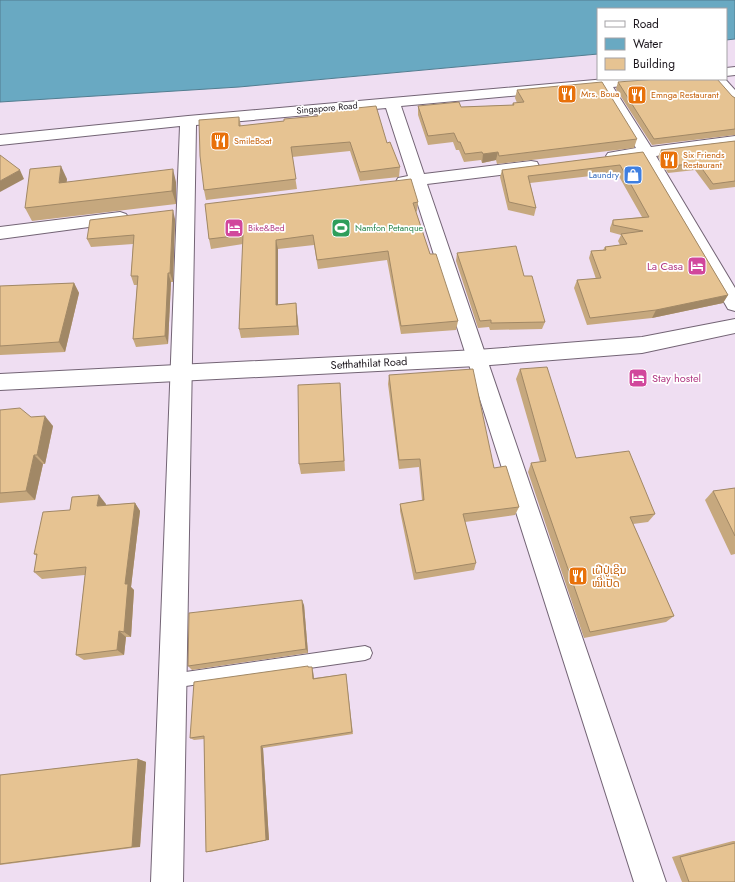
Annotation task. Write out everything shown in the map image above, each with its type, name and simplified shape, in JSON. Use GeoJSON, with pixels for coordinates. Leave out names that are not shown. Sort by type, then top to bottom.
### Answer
{"type":"FeatureCollection","features":[{"type":"Feature","properties":{"kind":"street","name":"Singapore Road"},"geometry":{"type":"LineString","coordinates":[[0,140],[188,121],[644,80]]}},
{"type":"Feature","properties":{"kind":"street"},"geometry":{"type":"LineString","coordinates":[[718,80],[735,99]]}},
{"type":"Feature","properties":{"kind":"street"},"geometry":{"type":"LineString","coordinates":[[604,84],[646,152],[735,304]]}},
{"type":"Feature","properties":{"kind":"street"},"geometry":{"type":"LineString","coordinates":[[392,102],[650,882]]}},
{"type":"Feature","properties":{"kind":"street"},"geometry":{"type":"LineString","coordinates":[[167,882],[188,121]]}},
{"type":"Feature","properties":{"kind":"street"},"geometry":{"type":"LineString","coordinates":[[599,158],[735,141]]}},
{"type":"Feature","properties":{"kind":"street"},"geometry":{"type":"LineString","coordinates":[[387,184],[544,164]]}},
{"type":"Feature","properties":{"kind":"street"},"geometry":{"type":"LineString","coordinates":[[0,233],[132,217]]}},
{"type":"Feature","properties":{"kind":"street","name":"Setthathilat Road"},"geometry":{"type":"LineString","coordinates":[[0,382],[477,358],[642,346],[735,326]]}},
{"type":"Feature","properties":{"kind":"lane"},"geometry":{"type":"LineString","coordinates":[[172,681],[365,653]]}},
{"type":"Feature","properties":{"kind":"water"},"geometry":{"type":"Polygon","coordinates":[[[0,0],[735,0],[735,39],[727,40],[727,8],[597,8],[597,54],[239,87],[0,102],[0,0]]]}},
{"type":"Feature","properties":{"kind":"building"},"geometry":{"type":"Polygon","coordinates":[[[644,80],[718,80],[735,98],[735,129],[654,139],[618,82],[644,80]]]}},
{"type":"Feature","properties":{"kind":"building"},"geometry":{"type":"Polygon","coordinates":[[[602,82],[637,139],[499,156],[498,152],[465,154],[454,133],[428,136],[418,106],[459,102],[461,107],[514,105],[513,103],[524,102],[517,90],[602,82]]]}},
{"type":"Feature","properties":{"kind":"building"},"geometry":{"type":"Polygon","coordinates":[[[376,106],[387,143],[390,142],[400,167],[360,172],[350,142],[291,147],[296,179],[204,190],[200,156],[199,120],[239,117],[239,126],[284,121],[284,119],[318,116],[317,112],[376,106]]]}},
{"type":"Feature","properties":{"kind":"building"},"geometry":{"type":"Polygon","coordinates":[[[735,141],[735,181],[713,184],[698,163],[671,166],[661,150],[735,141]]]}},
{"type":"Feature","properties":{"kind":"building"},"geometry":{"type":"Polygon","coordinates":[[[643,152],[728,295],[656,310],[590,318],[577,280],[601,278],[591,251],[606,250],[605,247],[627,244],[621,234],[643,231],[613,225],[613,220],[649,217],[620,165],[528,176],[536,208],[509,202],[502,170],[643,152]]]}},
{"type":"Feature","properties":{"kind":"building"},"geometry":{"type":"Polygon","coordinates":[[[0,155],[20,170],[0,181],[0,155]]]}},
{"type":"Feature","properties":{"kind":"building"},"geometry":{"type":"Polygon","coordinates":[[[61,166],[59,183],[173,169],[172,191],[25,208],[30,169],[61,166]]]}},
{"type":"Feature","properties":{"kind":"building"},"geometry":{"type":"Polygon","coordinates":[[[411,179],[418,202],[413,203],[430,254],[436,254],[458,321],[401,326],[388,251],[317,260],[313,235],[276,240],[276,305],[296,303],[297,326],[239,329],[243,235],[209,239],[205,204],[411,179]]]}},
{"type":"Feature","properties":{"kind":"building"},"geometry":{"type":"Polygon","coordinates":[[[173,210],[165,336],[133,339],[138,276],[131,276],[134,235],[87,239],[90,220],[173,210]]]}},
{"type":"Feature","properties":{"kind":"building"},"geometry":{"type":"Polygon","coordinates":[[[516,246],[524,276],[532,276],[545,322],[491,323],[491,320],[480,321],[457,253],[516,246]]]}},
{"type":"Feature","properties":{"kind":"building"},"geometry":{"type":"Polygon","coordinates":[[[74,283],[59,342],[0,346],[0,286],[74,283]]]}},
{"type":"Feature","properties":{"kind":"building"},"geometry":{"type":"Polygon","coordinates":[[[547,367],[576,458],[629,451],[655,514],[630,517],[674,616],[590,632],[531,463],[546,461],[520,369],[547,367]]]}},
{"type":"Feature","properties":{"kind":"building"},"geometry":{"type":"Polygon","coordinates":[[[473,369],[494,468],[506,466],[519,507],[463,514],[476,563],[416,573],[400,504],[424,500],[420,459],[399,460],[389,375],[473,369]]]}},
{"type":"Feature","properties":{"kind":"building"},"geometry":{"type":"Polygon","coordinates":[[[340,383],[344,461],[299,464],[298,385],[340,383]]]}},
{"type":"Feature","properties":{"kind":"building"},"geometry":{"type":"Polygon","coordinates":[[[20,408],[31,417],[45,416],[37,455],[34,455],[26,491],[0,493],[0,410],[20,408]]]}},
{"type":"Feature","properties":{"kind":"building"},"geometry":{"type":"Polygon","coordinates":[[[735,488],[735,536],[713,491],[735,488]]]}},
{"type":"Feature","properties":{"kind":"building"},"geometry":{"type":"Polygon","coordinates":[[[99,495],[97,506],[135,503],[125,584],[128,584],[124,632],[119,631],[117,650],[76,655],[86,567],[34,572],[37,554],[34,554],[43,512],[70,510],[72,497],[99,495]]]}},
{"type":"Feature","properties":{"kind":"building"},"geometry":{"type":"Polygon","coordinates":[[[302,600],[306,649],[188,666],[189,613],[302,600]]]}},
{"type":"Feature","properties":{"kind":"building"},"geometry":{"type":"Polygon","coordinates":[[[308,666],[312,667],[313,679],[346,674],[352,732],[261,746],[266,840],[206,852],[204,736],[190,738],[194,682],[308,666]]]}},
{"type":"Feature","properties":{"kind":"building"},"geometry":{"type":"Polygon","coordinates":[[[138,759],[132,847],[0,864],[0,775],[138,759]]]}},
{"type":"Feature","properties":{"kind":"building"},"geometry":{"type":"Polygon","coordinates":[[[735,843],[735,882],[689,882],[680,857],[735,843]]]}},
{"type":"Feature","properties":{"kind":"place","name":"Mrs. Boua"},"geometry":{"type":"Point","coordinates":[567,94]}},
{"type":"Feature","properties":{"kind":"place","name":"Emnga Restaurant"},"geometry":{"type":"Point","coordinates":[637,95]}},
{"type":"Feature","properties":{"kind":"place","name":"SmileBoat"},"geometry":{"type":"Point","coordinates":[220,141]}},
{"type":"Feature","properties":{"kind":"place","name":"Six Friends Restaurant"},"geometry":{"type":"Point","coordinates":[669,160]}},
{"type":"Feature","properties":{"kind":"place","name":"Laundry"},"geometry":{"type":"Point","coordinates":[633,175]}},
{"type":"Feature","properties":{"kind":"place","name":"Bike&Bed"},"geometry":{"type":"Point","coordinates":[234,228]}},
{"type":"Feature","properties":{"kind":"place","name":"Namfon Petanque"},"geometry":{"type":"Point","coordinates":[341,228]}},
{"type":"Feature","properties":{"kind":"place","name":"La Casa"},"geometry":{"type":"Point","coordinates":[697,266]}},
{"type":"Feature","properties":{"kind":"place","name":"Stay hostel"},"geometry":{"type":"Point","coordinates":[638,378]}},
{"type":"Feature","properties":{"kind":"place","name":"ເຝີປູ່ເຊີນ ໝີ່ເປັດ"},"geometry":{"type":"Point","coordinates":[578,576]}}]}
